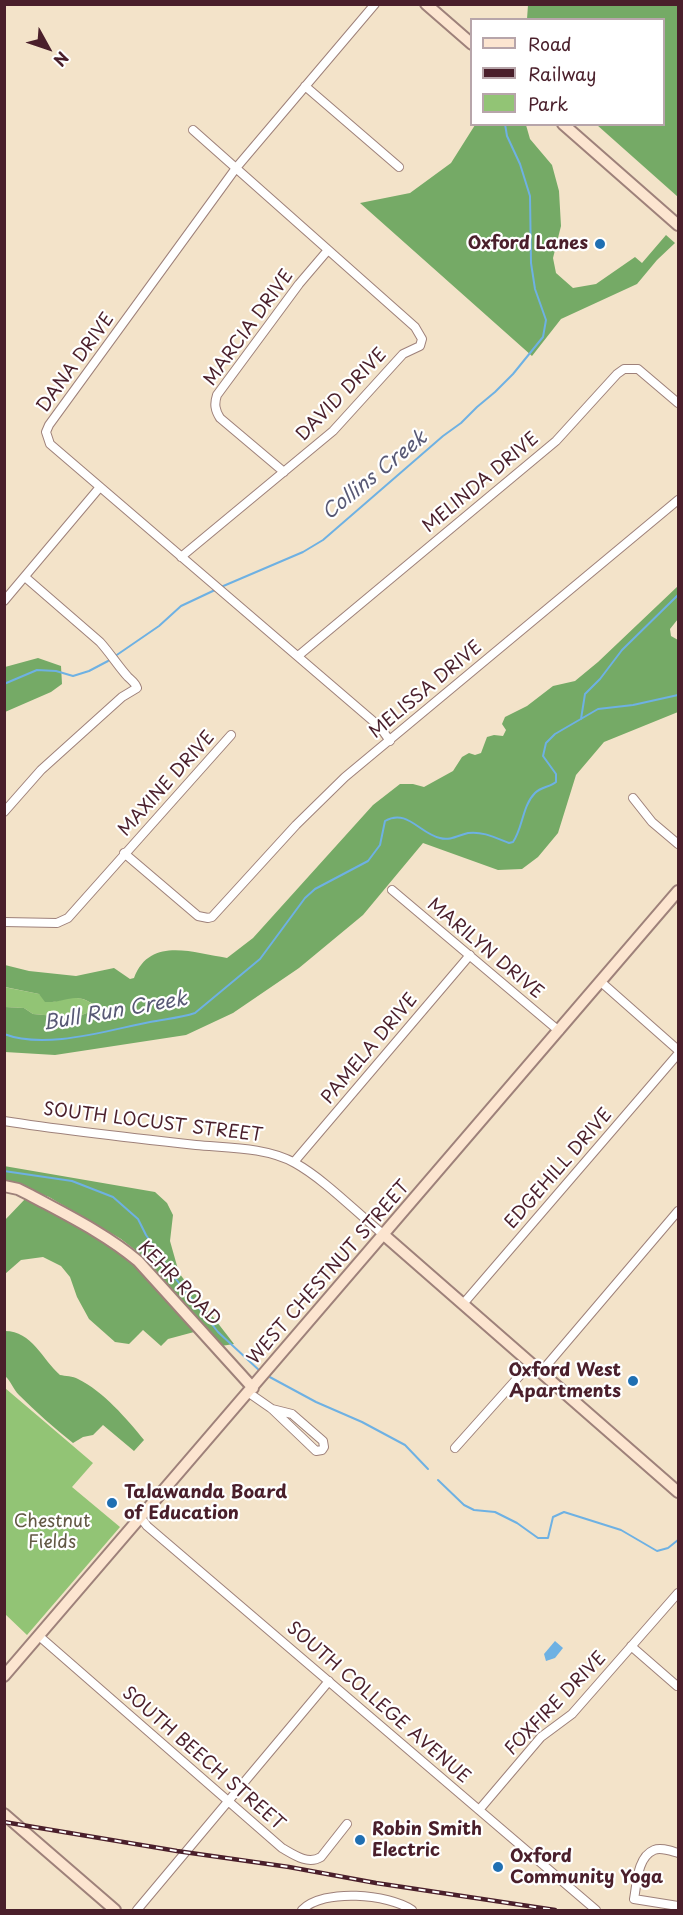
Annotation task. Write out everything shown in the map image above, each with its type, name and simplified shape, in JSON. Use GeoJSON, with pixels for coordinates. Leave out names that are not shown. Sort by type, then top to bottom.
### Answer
{"type":"FeatureCollection","features":[{"type":"Feature","properties":{"kind":"main road"},"geometry":{"type":"LineString","coordinates":[[426,4],[470,43]]}},
{"type":"Feature","properties":{"kind":"main road"},"geometry":{"type":"LineString","coordinates":[[565,126],[678,225]]}},
{"type":"Feature","properties":{"kind":"main road","name":"WEST CHESTNUT STREET"},"geometry":{"type":"LineString","coordinates":[[4,1676],[678,891]]}},
{"type":"Feature","properties":{"kind":"main road","name":"KEHR ROAD"},"geometry":{"type":"LineString","coordinates":[[4,1186],[30,1195],[113,1242],[138,1261],[251,1390]]}},
{"type":"Feature","properties":{"kind":"main road","name":"SOUTH LOCUST STREET"},"geometry":{"type":"LineString","coordinates":[[384,1235],[678,1492]]}},
{"type":"Feature","properties":{"kind":"main road"},"geometry":{"type":"LineString","coordinates":[[4,1814],[115,1911]]}},
{"type":"Feature","properties":{"kind":"street","name":"DANA DRIVE"},"geometry":{"type":"LineString","coordinates":[[375,4],[236,168],[46,432],[50,444],[380,727],[390,741]]}},
{"type":"Feature","properties":{"kind":"street"},"geometry":{"type":"LineString","coordinates":[[305,86],[399,167]]}},
{"type":"Feature","properties":{"kind":"street","name":"DAVID DRIVE"},"geometry":{"type":"LineString","coordinates":[[181,557],[333,431],[403,354],[416,349],[422,343],[420,333],[415,327],[193,130]]}},
{"type":"Feature","properties":{"kind":"street","name":"MARCIA DRIVE"},"geometry":{"type":"LineString","coordinates":[[284,472],[220,418],[215,410],[215,399],[299,284],[328,250]]}},
{"type":"Feature","properties":{"kind":"street","name":"MELINDA DRIVE"},"geometry":{"type":"LineString","coordinates":[[298,656],[556,441],[624,369],[638,369],[678,403]]}},
{"type":"Feature","properties":{"kind":"street"},"geometry":{"type":"LineString","coordinates":[[4,601],[100,487]]}},
{"type":"Feature","properties":{"kind":"street","name":"MELISSA DRIVE"},"geometry":{"type":"LineString","coordinates":[[208,918],[217,913],[296,825],[338,783],[678,500]]}},
{"type":"Feature","properties":{"kind":"street"},"geometry":{"type":"LineString","coordinates":[[4,812],[40,770],[122,697],[135,690],[137,685],[113,657],[25,577]]}},
{"type":"Feature","properties":{"kind":"street","name":"MAXINE DRIVE"},"geometry":{"type":"LineString","coordinates":[[4,922],[57,923],[73,913],[231,735]]}},
{"type":"Feature","properties":{"kind":"street"},"geometry":{"type":"LineString","coordinates":[[633,798],[652,822],[678,844]]}},
{"type":"Feature","properties":{"kind":"street","name":"MAXINE DRIVE"},"geometry":{"type":"LineString","coordinates":[[124,853],[198,916],[208,918]]}},
{"type":"Feature","properties":{"kind":"street","name":"MARILYN DRIVE"},"geometry":{"type":"LineString","coordinates":[[392,890],[559,1031]]}},
{"type":"Feature","properties":{"kind":"street","name":"PAMELA DRIVE"},"geometry":{"type":"LineString","coordinates":[[294,1162],[470,955]]}},
{"type":"Feature","properties":{"kind":"street"},"geometry":{"type":"LineString","coordinates":[[601,982],[678,1052]]}},
{"type":"Feature","properties":{"kind":"street","name":"EDGEHILL DRIVE"},"geometry":{"type":"LineString","coordinates":[[463,1304],[678,1052]]}},
{"type":"Feature","properties":{"kind":"street","name":"SOUTH LOCUST STREET"},"geometry":{"type":"LineString","coordinates":[[4,1121],[247,1150],[294,1162],[384,1235]]}},
{"type":"Feature","properties":{"kind":"street"},"geometry":{"type":"LineString","coordinates":[[541,1372],[678,1211]]}},
{"type":"Feature","properties":{"kind":"street"},"geometry":{"type":"LineString","coordinates":[[455,1448],[531,1363]]}},
{"type":"Feature","properties":{"kind":"street"},"geometry":{"type":"LineString","coordinates":[[251,1390],[316,1450],[324,1447],[323,1441],[292,1414],[272,1409]]}},
{"type":"Feature","properties":{"kind":"street","name":"SOUTH COLLEGE AVENUE"},"geometry":{"type":"LineString","coordinates":[[141,1518],[147,1526],[596,1911]]}},
{"type":"Feature","properties":{"kind":"street","name":"FOXFIRE DRIVE"},"geometry":{"type":"LineString","coordinates":[[479,1810],[541,1737],[572,1714],[678,1593]]}},
{"type":"Feature","properties":{"kind":"street","name":"SOUTH BEECH STREET"},"geometry":{"type":"LineString","coordinates":[[39,1636],[282,1848],[296,1856],[316,1860],[321,1857],[347,1824]]}},
{"type":"Feature","properties":{"kind":"street"},"geometry":{"type":"LineString","coordinates":[[631,1646],[677,1686]]}},
{"type":"Feature","properties":{"kind":"street"},"geometry":{"type":"LineString","coordinates":[[137,1911],[329,1681]]}},
{"type":"Feature","properties":{"kind":"street"},"geometry":{"type":"LineString","coordinates":[[678,1853],[656,1849],[651,1852],[641,1863],[634,1899],[678,1906]]}},
{"type":"Feature","properties":{"kind":"street"},"geometry":{"type":"LineString","coordinates":[[302,1911],[315,1900],[341,1895],[381,1900],[407,1907],[412,1911]]}},
{"type":"Feature","properties":{"kind":"green space"},"geometry":{"type":"Polygon","coordinates":[[[528,5],[678,5],[678,197],[598,126],[665,126],[665,18],[527,18],[528,5]]]}},
{"type":"Feature","properties":{"kind":"green space"},"geometry":{"type":"Polygon","coordinates":[[[474,126],[526,126],[530,139],[552,165],[559,191],[561,226],[553,258],[556,273],[573,288],[596,284],[635,257],[642,263],[666,235],[675,243],[637,284],[561,319],[532,356],[360,203],[410,193],[451,163],[474,126]]]}},
{"type":"Feature","properties":{"kind":"green space"},"geometry":{"type":"Polygon","coordinates":[[[678,586],[678,619],[670,629],[671,636],[678,640],[678,712],[604,742],[576,775],[558,833],[538,857],[522,869],[498,870],[423,843],[363,915],[299,968],[233,1013],[186,1035],[55,1055],[5,1052],[5,1007],[24,1008],[33,1014],[55,1016],[62,1014],[72,1019],[99,1008],[77,998],[45,1002],[39,994],[5,987],[5,965],[29,971],[76,976],[114,968],[130,979],[134,978],[141,965],[150,956],[161,952],[187,951],[227,958],[253,938],[373,805],[400,784],[424,787],[453,771],[462,757],[469,753],[475,755],[481,753],[487,737],[503,736],[506,730],[502,724],[505,717],[527,706],[553,686],[575,681],[678,586]]]}},
{"type":"Feature","properties":{"kind":"green space"},"geometry":{"type":"Polygon","coordinates":[[[38,658],[61,666],[62,684],[51,692],[5,712],[5,667],[38,658]]]}},
{"type":"Feature","properties":{"kind":"green space"},"geometry":{"type":"Polygon","coordinates":[[[4,987],[39,994],[53,1002],[72,998],[82,999],[99,1008],[72,1019],[62,1014],[55,1016],[33,1014],[24,1008],[5,1007],[4,987]]]}},
{"type":"Feature","properties":{"kind":"green space"},"geometry":{"type":"Polygon","coordinates":[[[4,1166],[155,1192],[167,1203],[173,1215],[170,1241],[179,1273],[234,1344],[221,1346],[144,1257],[121,1239],[49,1197],[5,1181],[4,1166]]]}},
{"type":"Feature","properties":{"kind":"green space"},"geometry":{"type":"Polygon","coordinates":[[[26,1198],[115,1248],[136,1265],[194,1332],[168,1339],[161,1346],[143,1330],[129,1344],[115,1342],[89,1319],[77,1297],[70,1277],[61,1266],[43,1257],[21,1260],[5,1274],[5,1220],[26,1198]]]}},
{"type":"Feature","properties":{"kind":"green space"},"geometry":{"type":"Polygon","coordinates":[[[5,1331],[14,1332],[30,1341],[60,1375],[76,1378],[105,1398],[144,1440],[134,1451],[103,1425],[93,1435],[83,1437],[73,1443],[25,1401],[5,1376],[5,1331]]]}},
{"type":"Feature","properties":{"kind":"green space","name":"Chestnut Fields"},"geometry":{"type":"Polygon","coordinates":[[[5,1388],[93,1463],[72,1487],[120,1527],[27,1635],[5,1614],[5,1388]]]}},
{"type":"Feature","properties":{"kind":"water"},"geometry":{"type":"Polygon","coordinates":[[[555,1641],[563,1648],[555,1658],[546,1661],[544,1654],[555,1641]]]}},
{"type":"Feature","properties":{"kind":"waterway","name":"Collins Creek"},"geometry":{"type":"LineString","coordinates":[[221,587],[303,552],[323,540],[495,392],[543,337],[546,320],[535,289],[531,263],[530,196],[505,126]]}},
{"type":"Feature","properties":{"kind":"waterway","name":"Collins Creek"},"geometry":{"type":"LineString","coordinates":[[4,684],[37,670],[56,671],[73,676],[89,671],[108,661],[159,626],[181,606],[215,590]]}},
{"type":"Feature","properties":{"kind":"waterway","name":"Bull Run Creek"},"geometry":{"type":"LineString","coordinates":[[581,719],[585,694],[600,679],[622,650],[678,595]]}},
{"type":"Feature","properties":{"kind":"waterway","name":"Bull Run Creek"},"geometry":{"type":"LineString","coordinates":[[4,1034],[39,1040],[77,1037],[195,1013],[260,959],[305,898],[315,889],[368,861],[380,845],[385,821],[393,818],[407,820],[433,836],[444,839],[468,833],[479,833],[509,843],[513,842],[531,798],[537,791],[556,782],[556,774],[543,756],[546,743],[555,734],[598,709],[633,705],[678,695]]}},
{"type":"Feature","properties":{"kind":"waterway"},"geometry":{"type":"LineString","coordinates":[[4,1171],[72,1181],[113,1197],[138,1219],[175,1278],[218,1332],[261,1372]]}},
{"type":"Feature","properties":{"kind":"waterway"},"geometry":{"type":"LineString","coordinates":[[266,1375],[405,1445],[428,1469]]}},
{"type":"Feature","properties":{"kind":"waterway"},"geometry":{"type":"LineString","coordinates":[[438,1480],[464,1505],[474,1510],[495,1512],[517,1523],[538,1538],[548,1538],[553,1517],[564,1512],[621,1530],[657,1551],[668,1548],[678,1540]]}},
{"type":"Feature","properties":{"kind":"railway"},"geometry":{"type":"LineString","coordinates":[[4,1822],[555,1910]]}},
{"type":"Feature","properties":{"kind":"place","name":"Oxford Lanes"},"geometry":{"type":"Point","coordinates":[600,244]}},
{"type":"Feature","properties":{"kind":"place","name":"Oxford West Apartments"},"geometry":{"type":"Point","coordinates":[633,1381]}},
{"type":"Feature","properties":{"kind":"place","name":"Talawanda Board of Education"},"geometry":{"type":"Point","coordinates":[112,1503]}},
{"type":"Feature","properties":{"kind":"place","name":"Robin Smith Electric"},"geometry":{"type":"Point","coordinates":[360,1840]}},
{"type":"Feature","properties":{"kind":"place","name":"Oxford Community Yoga"},"geometry":{"type":"Point","coordinates":[498,1867]}}]}
